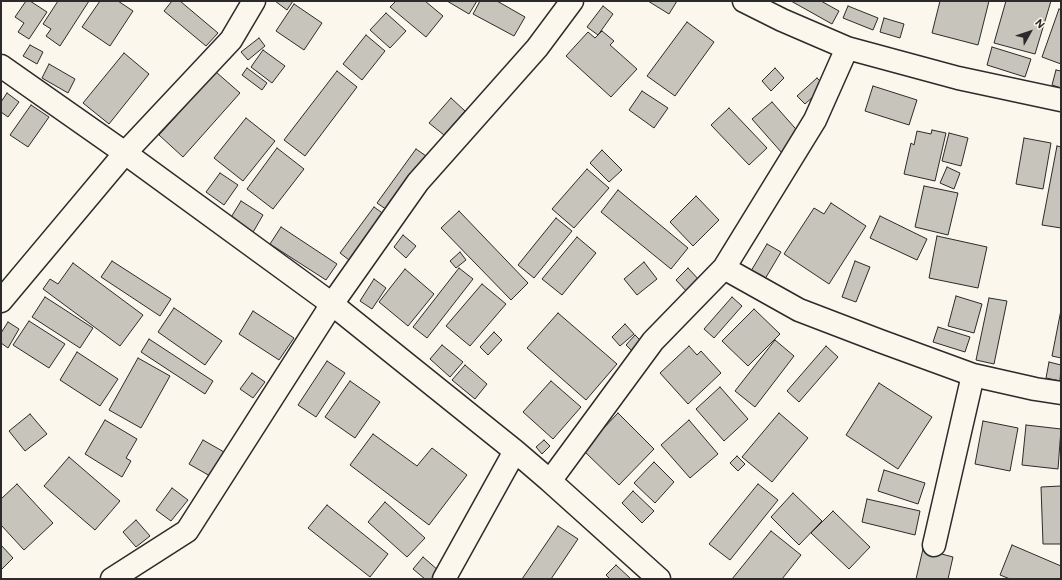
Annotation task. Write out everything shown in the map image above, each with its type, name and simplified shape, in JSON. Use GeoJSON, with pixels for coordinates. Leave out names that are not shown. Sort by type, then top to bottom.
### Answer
{"type":"FeatureCollection","features":[{"type":"Feature","properties":{"kind":"street"},"geometry":{"type":"LineString","coordinates":[[1,301],[125,153],[231,40],[254,1]]}},
{"type":"Feature","properties":{"kind":"street"},"geometry":{"type":"LineString","coordinates":[[112,579],[187,531],[332,304],[418,182],[537,48],[572,1]]}},
{"type":"Feature","properties":{"kind":"street"},"geometry":{"type":"LineString","coordinates":[[744,1],[782,20],[847,48],[958,78],[1061,100]]}},
{"type":"Feature","properties":{"kind":"street"},"geometry":{"type":"LineString","coordinates":[[550,481],[653,341],[724,268],[815,120],[847,48]]}},
{"type":"Feature","properties":{"kind":"street"},"geometry":{"type":"LineString","coordinates":[[1,66],[125,153],[332,304],[515,451],[659,579]]}},
{"type":"Feature","properties":{"kind":"street"},"geometry":{"type":"LineString","coordinates":[[724,268],[799,310],[973,375],[1035,389],[1061,393]]}},
{"type":"Feature","properties":{"kind":"street"},"geometry":{"type":"LineString","coordinates":[[934,545],[973,375]]}},
{"type":"Feature","properties":{"kind":"street"},"geometry":{"type":"LineString","coordinates":[[444,579],[515,451]]}},
{"type":"Feature","properties":{"kind":"building"},"geometry":{"type":"Polygon","coordinates":[[[26,1],[30,1],[47,12],[29,39],[18,32],[24,23],[15,17],[26,1]]]}},
{"type":"Feature","properties":{"kind":"building"},"geometry":{"type":"Polygon","coordinates":[[[58,1],[89,1],[60,46],[46,36],[51,29],[43,24],[58,1]]]}},
{"type":"Feature","properties":{"kind":"building"},"geometry":{"type":"Polygon","coordinates":[[[100,1],[118,1],[133,11],[110,46],[82,27],[100,1]]]}},
{"type":"Feature","properties":{"kind":"building"},"geometry":{"type":"Polygon","coordinates":[[[172,1],[180,1],[218,33],[206,46],[164,11],[172,1]]]}},
{"type":"Feature","properties":{"kind":"building"},"geometry":{"type":"Polygon","coordinates":[[[275,1],[293,1],[287,10],[275,1]]]}},
{"type":"Feature","properties":{"kind":"building"},"geometry":{"type":"Polygon","coordinates":[[[396,1],[425,1],[443,16],[426,37],[390,7],[396,1]]]}},
{"type":"Feature","properties":{"kind":"building"},"geometry":{"type":"Polygon","coordinates":[[[447,1],[477,1],[469,14],[447,1]]]}},
{"type":"Feature","properties":{"kind":"building"},"geometry":{"type":"Polygon","coordinates":[[[480,1],[497,1],[525,17],[514,36],[473,14],[480,1]]]}},
{"type":"Feature","properties":{"kind":"building"},"geometry":{"type":"Polygon","coordinates":[[[648,1],[677,1],[669,14],[648,1]]]}},
{"type":"Feature","properties":{"kind":"building"},"geometry":{"type":"Polygon","coordinates":[[[791,1],[821,1],[839,11],[832,24],[791,1]]]}},
{"type":"Feature","properties":{"kind":"building"},"geometry":{"type":"Polygon","coordinates":[[[940,1],[989,1],[978,45],[932,33],[940,1]]]}},
{"type":"Feature","properties":{"kind":"building"},"geometry":{"type":"Polygon","coordinates":[[[1006,1],[1051,1],[1035,54],[994,43],[1006,1]]]}},
{"type":"Feature","properties":{"kind":"building"},"geometry":{"type":"Polygon","coordinates":[[[294,4],[322,23],[304,50],[276,31],[294,4]]]}},
{"type":"Feature","properties":{"kind":"building"},"geometry":{"type":"Polygon","coordinates":[[[603,6],[613,14],[598,35],[587,27],[603,6]]]}},
{"type":"Feature","properties":{"kind":"building"},"geometry":{"type":"Polygon","coordinates":[[[848,6],[878,18],[873,30],[843,18],[848,6]]]}},
{"type":"Feature","properties":{"kind":"building"},"geometry":{"type":"Polygon","coordinates":[[[1059,9],[1061,10],[1061,64],[1042,57],[1059,9]]]}},
{"type":"Feature","properties":{"kind":"building"},"geometry":{"type":"Polygon","coordinates":[[[386,13],[406,31],[390,48],[370,30],[386,13]]]}},
{"type":"Feature","properties":{"kind":"building"},"geometry":{"type":"Polygon","coordinates":[[[884,18],[904,24],[900,38],[880,32],[884,18]]]}},
{"type":"Feature","properties":{"kind":"building"},"geometry":{"type":"Polygon","coordinates":[[[687,22],[714,42],[675,96],[647,76],[687,22]]]}},
{"type":"Feature","properties":{"kind":"building"},"geometry":{"type":"Polygon","coordinates":[[[602,31],[614,41],[610,45],[637,69],[611,97],[566,56],[588,32],[595,38],[602,31]]]}},
{"type":"Feature","properties":{"kind":"building"},"geometry":{"type":"Polygon","coordinates":[[[366,35],[385,51],[362,80],[343,64],[366,35]]]}},
{"type":"Feature","properties":{"kind":"building"},"geometry":{"type":"Polygon","coordinates":[[[259,38],[265,46],[248,60],[241,52],[259,38]]]}},
{"type":"Feature","properties":{"kind":"building"},"geometry":{"type":"Polygon","coordinates":[[[30,45],[43,52],[37,64],[23,56],[30,45]]]}},
{"type":"Feature","properties":{"kind":"building"},"geometry":{"type":"Polygon","coordinates":[[[992,47],[1031,59],[1025,77],[987,65],[992,47]]]}},
{"type":"Feature","properties":{"kind":"building"},"geometry":{"type":"Polygon","coordinates":[[[263,50],[285,66],[272,83],[251,67],[263,50]]]}},
{"type":"Feature","properties":{"kind":"building"},"geometry":{"type":"Polygon","coordinates":[[[124,53],[149,74],[109,124],[83,103],[124,53]]]}},
{"type":"Feature","properties":{"kind":"building"},"geometry":{"type":"Polygon","coordinates":[[[49,64],[75,79],[68,93],[42,78],[49,64]]]}},
{"type":"Feature","properties":{"kind":"building"},"geometry":{"type":"Polygon","coordinates":[[[247,68],[267,83],[262,90],[242,75],[247,68]]]}},
{"type":"Feature","properties":{"kind":"building"},"geometry":{"type":"Polygon","coordinates":[[[775,68],[784,78],[771,91],[762,81],[775,68]]]}},
{"type":"Feature","properties":{"kind":"building"},"geometry":{"type":"Polygon","coordinates":[[[1056,70],[1061,71],[1061,88],[1052,85],[1056,70]]]}},
{"type":"Feature","properties":{"kind":"building"},"geometry":{"type":"Polygon","coordinates":[[[337,71],[357,87],[305,156],[284,140],[337,71]]]}},
{"type":"Feature","properties":{"kind":"building"},"geometry":{"type":"Polygon","coordinates":[[[216,72],[240,93],[183,157],[159,135],[216,72]]]}},
{"type":"Feature","properties":{"kind":"building"},"geometry":{"type":"Polygon","coordinates":[[[817,78],[825,86],[805,104],[797,96],[817,78]]]}},
{"type":"Feature","properties":{"kind":"building"},"geometry":{"type":"Polygon","coordinates":[[[873,86],[917,100],[909,125],[865,111],[873,86]]]}},
{"type":"Feature","properties":{"kind":"building"},"geometry":{"type":"Polygon","coordinates":[[[642,91],[668,108],[654,128],[629,110],[642,91]]]}},
{"type":"Feature","properties":{"kind":"building"},"geometry":{"type":"Polygon","coordinates":[[[7,93],[19,102],[8,117],[1,112],[1,102],[7,93]]]}},
{"type":"Feature","properties":{"kind":"building"},"geometry":{"type":"Polygon","coordinates":[[[451,98],[465,111],[444,135],[429,123],[451,98]]]}},
{"type":"Feature","properties":{"kind":"building"},"geometry":{"type":"Polygon","coordinates":[[[772,102],[802,136],[782,153],[752,119],[772,102]]]}},
{"type":"Feature","properties":{"kind":"building"},"geometry":{"type":"Polygon","coordinates":[[[31,105],[49,117],[28,147],[10,135],[31,105]]]}},
{"type":"Feature","properties":{"kind":"building"},"geometry":{"type":"Polygon","coordinates":[[[729,108],[767,148],[749,165],[711,125],[729,108]]]}},
{"type":"Feature","properties":{"kind":"building"},"geometry":{"type":"Polygon","coordinates":[[[246,118],[275,141],[243,181],[214,158],[246,118]]]}},
{"type":"Feature","properties":{"kind":"building"},"geometry":{"type":"Polygon","coordinates":[[[932,130],[946,133],[935,181],[904,174],[911,143],[914,145],[917,131],[931,134],[932,130]]]}},
{"type":"Feature","properties":{"kind":"building"},"geometry":{"type":"Polygon","coordinates":[[[949,133],[968,138],[961,166],[942,161],[949,133]]]}},
{"type":"Feature","properties":{"kind":"building"},"geometry":{"type":"Polygon","coordinates":[[[1024,138],[1051,143],[1043,189],[1016,184],[1024,138]]]}},
{"type":"Feature","properties":{"kind":"building"},"geometry":{"type":"Polygon","coordinates":[[[1057,146],[1061,147],[1061,228],[1042,225],[1057,146]]]}},
{"type":"Feature","properties":{"kind":"building"},"geometry":{"type":"Polygon","coordinates":[[[277,148],[304,169],[273,209],[247,189],[277,148]]]}},
{"type":"Feature","properties":{"kind":"building"},"geometry":{"type":"Polygon","coordinates":[[[416,149],[429,158],[390,212],[377,203],[416,149]]]}},
{"type":"Feature","properties":{"kind":"building"},"geometry":{"type":"Polygon","coordinates":[[[602,150],[622,170],[609,182],[590,163],[602,150]]]}},
{"type":"Feature","properties":{"kind":"building"},"geometry":{"type":"Polygon","coordinates":[[[947,167],[960,173],[954,189],[940,183],[947,167]]]}},
{"type":"Feature","properties":{"kind":"building"},"geometry":{"type":"Polygon","coordinates":[[[587,169],[609,188],[574,228],[552,209],[587,169]]]}},
{"type":"Feature","properties":{"kind":"building"},"geometry":{"type":"Polygon","coordinates":[[[220,173],[238,185],[224,205],[206,192],[220,173]]]}},
{"type":"Feature","properties":{"kind":"building"},"geometry":{"type":"Polygon","coordinates":[[[924,186],[958,193],[948,235],[915,227],[924,186]]]}},
{"type":"Feature","properties":{"kind":"building"},"geometry":{"type":"Polygon","coordinates":[[[618,190],[688,248],[671,269],[601,212],[618,190]]]}},
{"type":"Feature","properties":{"kind":"building"},"geometry":{"type":"Polygon","coordinates":[[[696,196],[719,220],[693,246],[670,222],[696,196]]]}},
{"type":"Feature","properties":{"kind":"building"},"geometry":{"type":"Polygon","coordinates":[[[241,201],[263,215],[252,234],[230,219],[241,201]]]}},
{"type":"Feature","properties":{"kind":"building"},"geometry":{"type":"Polygon","coordinates":[[[831,203],[866,226],[829,284],[784,254],[814,208],[824,214],[831,203]]]}},
{"type":"Feature","properties":{"kind":"building"},"geometry":{"type":"Polygon","coordinates":[[[374,207],[388,217],[353,263],[340,253],[374,207]]]}},
{"type":"Feature","properties":{"kind":"building"},"geometry":{"type":"Polygon","coordinates":[[[459,211],[528,283],[511,300],[441,228],[459,211]]]}},
{"type":"Feature","properties":{"kind":"building"},"geometry":{"type":"Polygon","coordinates":[[[880,216],[927,239],[917,260],[870,238],[880,216]]]}},
{"type":"Feature","properties":{"kind":"building"},"geometry":{"type":"Polygon","coordinates":[[[556,218],[572,231],[534,278],[518,265],[556,218]]]}},
{"type":"Feature","properties":{"kind":"building"},"geometry":{"type":"Polygon","coordinates":[[[281,227],[337,264],[326,280],[270,244],[281,227]]]}},
{"type":"Feature","properties":{"kind":"building"},"geometry":{"type":"Polygon","coordinates":[[[403,235],[416,246],[406,258],[394,247],[403,235]]]}},
{"type":"Feature","properties":{"kind":"building"},"geometry":{"type":"Polygon","coordinates":[[[937,236],[987,247],[978,288],[929,278],[937,236]]]}},
{"type":"Feature","properties":{"kind":"building"},"geometry":{"type":"Polygon","coordinates":[[[577,237],[596,253],[562,295],[542,279],[577,237]]]}},
{"type":"Feature","properties":{"kind":"building"},"geometry":{"type":"Polygon","coordinates":[[[767,244],[781,252],[765,279],[751,271],[767,244]]]}},
{"type":"Feature","properties":{"kind":"building"},"geometry":{"type":"Polygon","coordinates":[[[460,252],[466,260],[456,268],[450,261],[460,252]]]}},
{"type":"Feature","properties":{"kind":"building"},"geometry":{"type":"Polygon","coordinates":[[[112,261],[171,299],[160,316],[101,277],[112,261]]]}},
{"type":"Feature","properties":{"kind":"building"},"geometry":{"type":"Polygon","coordinates":[[[855,261],[870,267],[856,302],[842,297],[855,261]]]}},
{"type":"Feature","properties":{"kind":"building"},"geometry":{"type":"Polygon","coordinates":[[[644,262],[657,279],[637,295],[624,279],[644,262]]]}},
{"type":"Feature","properties":{"kind":"building"},"geometry":{"type":"Polygon","coordinates":[[[73,263],[143,315],[120,346],[43,289],[50,279],[58,284],[73,263]]]}},
{"type":"Feature","properties":{"kind":"building"},"geometry":{"type":"Polygon","coordinates":[[[459,268],[473,279],[427,338],[413,327],[459,268]]]}},
{"type":"Feature","properties":{"kind":"building"},"geometry":{"type":"Polygon","coordinates":[[[688,268],[700,281],[688,293],[676,280],[688,268]]]}},
{"type":"Feature","properties":{"kind":"building"},"geometry":{"type":"Polygon","coordinates":[[[405,269],[434,294],[408,326],[379,302],[405,269]]]}},
{"type":"Feature","properties":{"kind":"building"},"geometry":{"type":"Polygon","coordinates":[[[374,279],[386,288],[372,309],[360,301],[374,279]]]}},
{"type":"Feature","properties":{"kind":"building"},"geometry":{"type":"Polygon","coordinates":[[[482,284],[506,304],[470,346],[446,326],[482,284]]]}},
{"type":"Feature","properties":{"kind":"building"},"geometry":{"type":"Polygon","coordinates":[[[956,296],[982,304],[974,333],[948,326],[956,296]]]}},
{"type":"Feature","properties":{"kind":"building"},"geometry":{"type":"Polygon","coordinates":[[[45,297],[93,328],[80,348],[32,317],[45,297]]]}},
{"type":"Feature","properties":{"kind":"building"},"geometry":{"type":"Polygon","coordinates":[[[732,297],[742,306],[714,338],[704,329],[732,297]]]}},
{"type":"Feature","properties":{"kind":"building"},"geometry":{"type":"Polygon","coordinates":[[[989,298],[1007,301],[994,364],[976,360],[989,298]]]}},
{"type":"Feature","properties":{"kind":"building"},"geometry":{"type":"Polygon","coordinates":[[[174,308],[222,341],[205,365],[158,332],[174,308]]]}},
{"type":"Feature","properties":{"kind":"building"},"geometry":{"type":"Polygon","coordinates":[[[754,309],[780,334],[748,366],[722,341],[754,309]]]}},
{"type":"Feature","properties":{"kind":"building"},"geometry":{"type":"Polygon","coordinates":[[[1061,310],[1061,358],[1052,356],[1061,310]]]}},
{"type":"Feature","properties":{"kind":"building"},"geometry":{"type":"Polygon","coordinates":[[[253,311],[294,338],[279,360],[239,334],[253,311]]]}},
{"type":"Feature","properties":{"kind":"building"},"geometry":{"type":"Polygon","coordinates":[[[558,313],[617,364],[586,400],[527,348],[558,313]]]}},
{"type":"Feature","properties":{"kind":"building"},"geometry":{"type":"Polygon","coordinates":[[[29,321],[65,344],[49,368],[13,345],[29,321]]]}},
{"type":"Feature","properties":{"kind":"building"},"geometry":{"type":"Polygon","coordinates":[[[8,322],[19,329],[8,348],[1,343],[1,333],[8,322]]]}},
{"type":"Feature","properties":{"kind":"building"},"geometry":{"type":"Polygon","coordinates":[[[625,324],[634,334],[620,346],[612,337],[625,324]]]}},
{"type":"Feature","properties":{"kind":"building"},"geometry":{"type":"Polygon","coordinates":[[[938,327],[970,337],[965,352],[933,342],[938,327]]]}},
{"type":"Feature","properties":{"kind":"building"},"geometry":{"type":"Polygon","coordinates":[[[494,332],[502,340],[488,355],[480,347],[494,332]]]}},
{"type":"Feature","properties":{"kind":"building"},"geometry":{"type":"Polygon","coordinates":[[[635,335],[645,345],[636,355],[626,345],[635,335]]]}},
{"type":"Feature","properties":{"kind":"building"},"geometry":{"type":"Polygon","coordinates":[[[149,339],[213,381],[205,394],[141,352],[149,339]]]}},
{"type":"Feature","properties":{"kind":"building"},"geometry":{"type":"Polygon","coordinates":[[[775,340],[794,356],[755,407],[735,391],[775,340]]]}},
{"type":"Feature","properties":{"kind":"building"},"geometry":{"type":"Polygon","coordinates":[[[442,345],[463,362],[450,377],[430,359],[442,345]]]}},
{"type":"Feature","properties":{"kind":"building"},"geometry":{"type":"Polygon","coordinates":[[[689,346],[697,355],[701,351],[721,373],[688,404],[660,373],[689,346]]]}},
{"type":"Feature","properties":{"kind":"building"},"geometry":{"type":"Polygon","coordinates":[[[826,346],[838,357],[799,402],[787,391],[826,346]]]}},
{"type":"Feature","properties":{"kind":"building"},"geometry":{"type":"Polygon","coordinates":[[[77,352],[118,379],[100,406],[60,380],[77,352]]]}},
{"type":"Feature","properties":{"kind":"building"},"geometry":{"type":"Polygon","coordinates":[[[138,358],[170,376],[141,428],[109,410],[138,358]]]}},
{"type":"Feature","properties":{"kind":"building"},"geometry":{"type":"Polygon","coordinates":[[[327,361],[345,373],[316,417],[298,405],[327,361]]]}},
{"type":"Feature","properties":{"kind":"building"},"geometry":{"type":"Polygon","coordinates":[[[1049,362],[1061,365],[1060,381],[1046,378],[1049,362]]]}},
{"type":"Feature","properties":{"kind":"building"},"geometry":{"type":"Polygon","coordinates":[[[465,365],[487,384],[475,399],[452,380],[465,365]]]}},
{"type":"Feature","properties":{"kind":"building"},"geometry":{"type":"Polygon","coordinates":[[[252,373],[265,382],[253,398],[240,389],[252,373]]]}},
{"type":"Feature","properties":{"kind":"building"},"geometry":{"type":"Polygon","coordinates":[[[350,381],[380,402],[355,438],[325,417],[350,381]]]}},
{"type":"Feature","properties":{"kind":"building"},"geometry":{"type":"Polygon","coordinates":[[[551,381],[581,407],[553,439],[523,412],[551,381]]]}},
{"type":"Feature","properties":{"kind":"building"},"geometry":{"type":"Polygon","coordinates":[[[879,383],[932,417],[898,469],[846,435],[879,383]]]}},
{"type":"Feature","properties":{"kind":"building"},"geometry":{"type":"Polygon","coordinates":[[[720,387],[748,419],[724,441],[696,409],[720,387]]]}},
{"type":"Feature","properties":{"kind":"building"},"geometry":{"type":"Polygon","coordinates":[[[618,413],[654,449],[619,485],[583,450],[618,413]]]}},
{"type":"Feature","properties":{"kind":"building"},"geometry":{"type":"Polygon","coordinates":[[[779,413],[808,438],[772,482],[742,457],[779,413]]]}},
{"type":"Feature","properties":{"kind":"building"},"geometry":{"type":"Polygon","coordinates":[[[30,414],[47,434],[25,451],[9,431],[30,414]]]}},
{"type":"Feature","properties":{"kind":"building"},"geometry":{"type":"Polygon","coordinates":[[[105,420],[137,439],[126,458],[131,461],[122,477],[85,454],[105,420]]]}},
{"type":"Feature","properties":{"kind":"building"},"geometry":{"type":"Polygon","coordinates":[[[689,420],[718,454],[690,478],[661,445],[689,420]]]}},
{"type":"Feature","properties":{"kind":"building"},"geometry":{"type":"Polygon","coordinates":[[[983,421],[1018,428],[1010,471],[975,464],[983,421]]]}},
{"type":"Feature","properties":{"kind":"building"},"geometry":{"type":"Polygon","coordinates":[[[1026,425],[1061,429],[1058,469],[1022,465],[1026,425]]]}},
{"type":"Feature","properties":{"kind":"building"},"geometry":{"type":"Polygon","coordinates":[[[373,434],[417,466],[432,448],[467,475],[429,525],[350,465],[373,434]]]}},
{"type":"Feature","properties":{"kind":"building"},"geometry":{"type":"Polygon","coordinates":[[[203,440],[224,452],[210,476],[189,464],[203,440]]]}},
{"type":"Feature","properties":{"kind":"building"},"geometry":{"type":"Polygon","coordinates":[[[544,440],[550,446],[542,454],[536,447],[544,440]]]}},
{"type":"Feature","properties":{"kind":"building"},"geometry":{"type":"Polygon","coordinates":[[[737,456],[745,464],[738,471],[730,463],[737,456]]]}},
{"type":"Feature","properties":{"kind":"building"},"geometry":{"type":"Polygon","coordinates":[[[69,457],[120,501],[95,530],[44,486],[69,457]]]}},
{"type":"Feature","properties":{"kind":"building"},"geometry":{"type":"Polygon","coordinates":[[[654,462],[674,482],[655,503],[634,483],[654,462]]]}},
{"type":"Feature","properties":{"kind":"building"},"geometry":{"type":"Polygon","coordinates":[[[884,470],[925,483],[918,504],[878,491],[884,470]]]}},
{"type":"Feature","properties":{"kind":"building"},"geometry":{"type":"Polygon","coordinates":[[[17,484],[53,523],[24,550],[1,525],[1,499],[17,484]]]}},
{"type":"Feature","properties":{"kind":"building"},"geometry":{"type":"Polygon","coordinates":[[[758,484],[778,500],[730,560],[709,544],[758,484]]]}},
{"type":"Feature","properties":{"kind":"building"},"geometry":{"type":"Polygon","coordinates":[[[1061,486],[1061,544],[1043,544],[1041,487],[1061,486]]]}},
{"type":"Feature","properties":{"kind":"building"},"geometry":{"type":"Polygon","coordinates":[[[172,488],[188,500],[171,521],[156,510],[172,488]]]}},
{"type":"Feature","properties":{"kind":"building"},"geometry":{"type":"Polygon","coordinates":[[[633,491],[654,511],[642,523],[622,503],[633,491]]]}},
{"type":"Feature","properties":{"kind":"building"},"geometry":{"type":"Polygon","coordinates":[[[793,493],[822,521],[799,545],[771,517],[793,493]]]}},
{"type":"Feature","properties":{"kind":"building"},"geometry":{"type":"Polygon","coordinates":[[[867,499],[920,511],[915,535],[862,522],[867,499]]]}},
{"type":"Feature","properties":{"kind":"building"},"geometry":{"type":"Polygon","coordinates":[[[385,502],[425,538],[407,557],[368,522],[385,502]]]}},
{"type":"Feature","properties":{"kind":"building"},"geometry":{"type":"Polygon","coordinates":[[[327,505],[388,554],[370,577],[308,528],[327,505]]]}},
{"type":"Feature","properties":{"kind":"building"},"geometry":{"type":"Polygon","coordinates":[[[833,511],[870,547],[849,569],[811,533],[833,511]]]}},
{"type":"Feature","properties":{"kind":"building"},"geometry":{"type":"Polygon","coordinates":[[[136,520],[150,536],[136,547],[123,532],[136,520]]]}},
{"type":"Feature","properties":{"kind":"building"},"geometry":{"type":"Polygon","coordinates":[[[558,526],[578,539],[551,579],[522,579],[558,526]]]}},
{"type":"Feature","properties":{"kind":"building"},"geometry":{"type":"Polygon","coordinates":[[[771,531],[801,555],[782,579],[732,579],[771,531]]]}},
{"type":"Feature","properties":{"kind":"building"},"geometry":{"type":"Polygon","coordinates":[[[1,545],[13,558],[1,570],[1,545]]]}},
{"type":"Feature","properties":{"kind":"building"},"geometry":{"type":"Polygon","coordinates":[[[1012,545],[1061,566],[1061,579],[1010,579],[1000,575],[1012,545]]]}},
{"type":"Feature","properties":{"kind":"building"},"geometry":{"type":"Polygon","coordinates":[[[923,549],[953,557],[948,579],[916,579],[923,549]]]}},
{"type":"Feature","properties":{"kind":"building"},"geometry":{"type":"Polygon","coordinates":[[[423,557],[439,571],[432,579],[425,579],[413,569],[423,557]]]}},
{"type":"Feature","properties":{"kind":"building"},"geometry":{"type":"Polygon","coordinates":[[[616,565],[631,579],[610,579],[606,575],[616,565]]]}}]}
